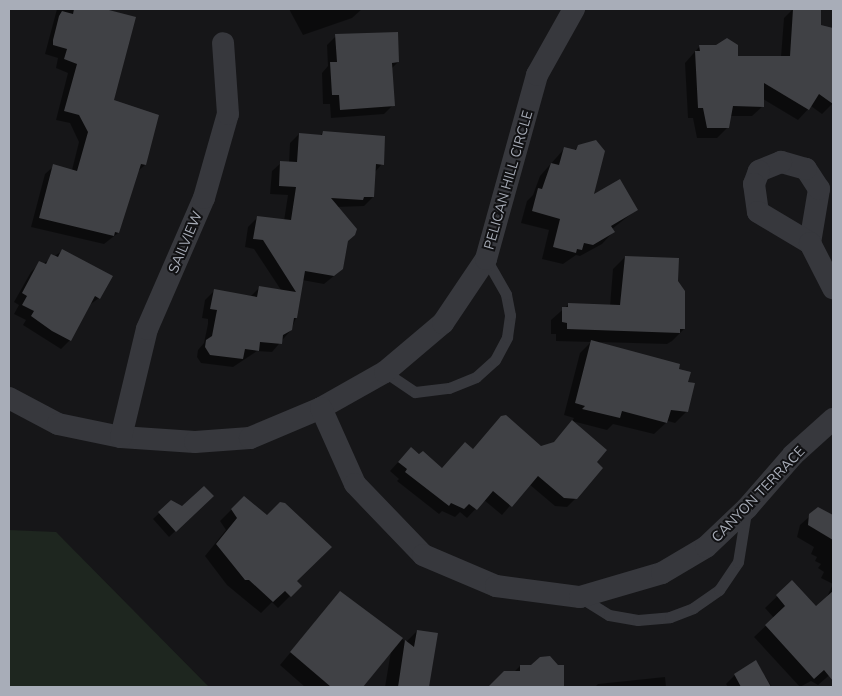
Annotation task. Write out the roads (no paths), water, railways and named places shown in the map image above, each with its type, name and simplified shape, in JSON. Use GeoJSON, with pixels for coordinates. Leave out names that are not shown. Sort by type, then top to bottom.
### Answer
{"type":"FeatureCollection","features":[{"type":"Feature","properties":{"kind":"street","name":"PELICAN HILL CIRCLE"},"geometry":{"type":"LineString","coordinates":[[9,398],[58,424],[121,437],[195,442],[250,438],[322,408],[385,372],[443,323],[486,259],[537,75],[574,9]]}},
{"type":"Feature","properties":{"kind":"street","name":"SAILVIEW"},"geometry":{"type":"LineString","coordinates":[[121,437],[147,329],[204,198],[228,114],[222,43]]}},
{"type":"Feature","properties":{"kind":"street"},"geometry":{"type":"LineString","coordinates":[[810,243],[833,288]]}},
{"type":"Feature","properties":{"kind":"street","name":"CANYON TERRACE"},"geometry":{"type":"LineString","coordinates":[[322,408],[355,484],[423,555],[496,586],[580,597],[662,573],[706,547],[747,508],[793,456],[829,428]]}},
{"type":"Feature","properties":{"kind":"lane"},"geometry":{"type":"LineString","coordinates":[[385,372],[415,392],[449,388],[476,377],[495,360],[506,337],[510,315],[506,294],[486,259]]}},
{"type":"Feature","properties":{"kind":"lane"},"geometry":{"type":"LineString","coordinates":[[580,597],[609,615],[638,620],[670,617],[693,608],[719,590],[738,562],[747,508]]}}]}
